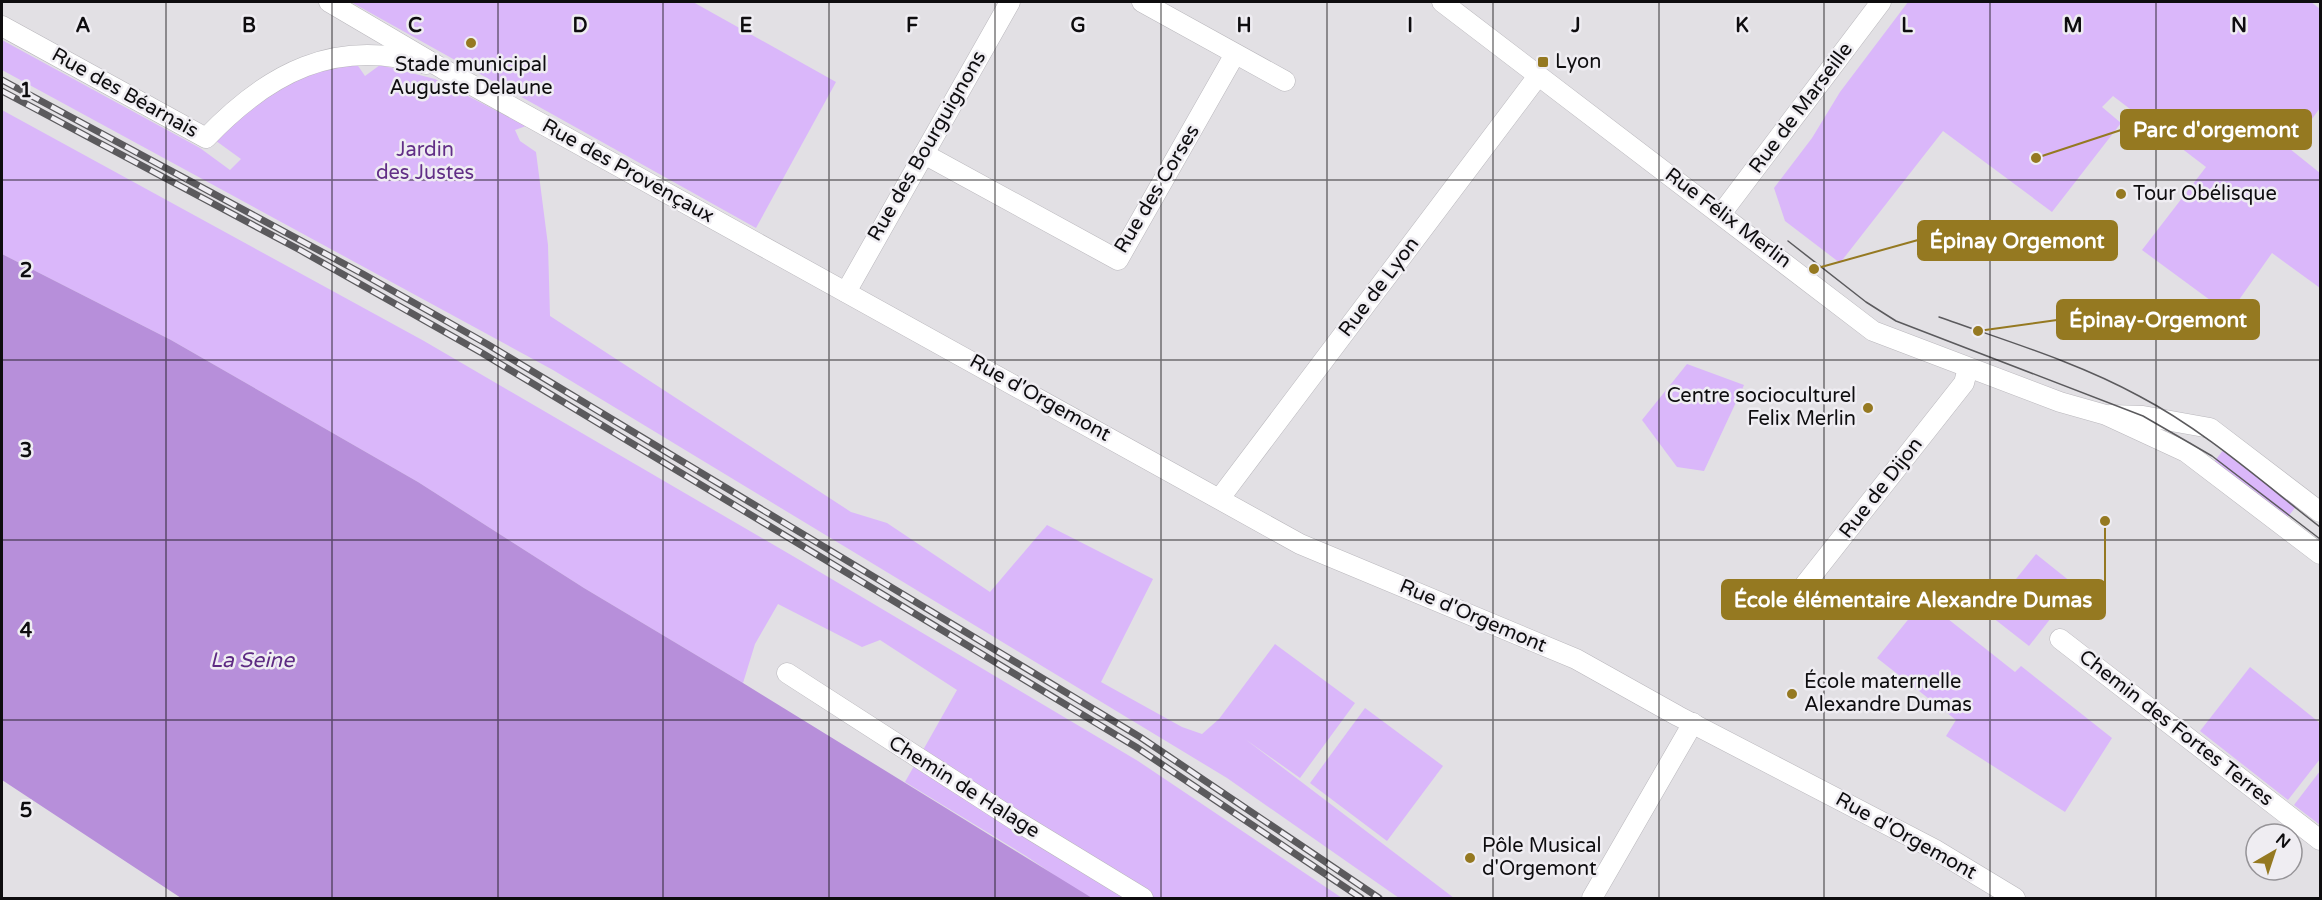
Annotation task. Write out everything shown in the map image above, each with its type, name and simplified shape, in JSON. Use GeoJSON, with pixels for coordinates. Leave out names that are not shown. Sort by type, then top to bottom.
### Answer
{"type":"FeatureCollection","features":[{"type":"Feature","properties":{"kind":"street","name":"Rue des Provençaux"},"geometry":{"type":"LineString","coordinates":[[329,2],[443,69],[930,338]]}},
{"type":"Feature","properties":{"kind":"street","name":"Rue des Bourguignons"},"geometry":{"type":"LineString","coordinates":[[846,292],[1010,2]]}},
{"type":"Feature","properties":{"kind":"street"},"geometry":{"type":"LineString","coordinates":[[1142,2],[1285,81]]}},
{"type":"Feature","properties":{"kind":"street","name":"Rue Félix Merlin"},"geometry":{"type":"LineString","coordinates":[[1442,2],[1873,331],[2060,402],[2106,415],[2186,452],[2320,554]]}},
{"type":"Feature","properties":{"kind":"street","name":"Rue de Marseille"},"geometry":{"type":"LineString","coordinates":[[1721,214],[1881,2]]}},
{"type":"Feature","properties":{"kind":"street","name":"Rue des Béarnais"},"geometry":{"type":"LineString","coordinates":[[2,26],[206,138],[243,102],[298,67],[347,57],[377,57],[409,59],[443,69]]}},
{"type":"Feature","properties":{"kind":"street","name":"Rue des Corses"},"geometry":{"type":"LineString","coordinates":[[924,154],[1118,260],[1235,54]]}},
{"type":"Feature","properties":{"kind":"street","name":"Rue de Lyon"},"geometry":{"type":"LineString","coordinates":[[1220,498],[1538,76]]}},
{"type":"Feature","properties":{"kind":"street","name":"Rue d'Orgemont"},"geometry":{"type":"LineString","coordinates":[[930,338],[1300,544],[1576,659],[1934,849],[2015,898]]}},
{"type":"Feature","properties":{"kind":"street","name":"Rue de Dijon"},"geometry":{"type":"LineString","coordinates":[[1788,606],[1964,383],[1968,368]]}},
{"type":"Feature","properties":{"kind":"street","name":"Rue Félix Merlin"},"geometry":{"type":"LineString","coordinates":[[2106,415],[2143,416],[2210,428],[2320,512]]}},
{"type":"Feature","properties":{"kind":"street"},"geometry":{"type":"LineString","coordinates":[[2186,452],[2210,428]]}},
{"type":"Feature","properties":{"kind":"street","name":"Chemin des Fortes Terres"},"geometry":{"type":"LineString","coordinates":[[2060,639],[2320,840]]}},
{"type":"Feature","properties":{"kind":"street","name":"Chemin de Halage"},"geometry":{"type":"LineString","coordinates":[[787,673],[1015,820],[1143,898]]}},
{"type":"Feature","properties":{"kind":"street"},"geometry":{"type":"LineString","coordinates":[[1592,898],[1693,723]]}},
{"type":"Feature","properties":{"kind":"green space"},"geometry":{"type":"Polygon","coordinates":[[[351,2],[693,2],[836,82],[756,228],[351,2]]]}},
{"type":"Feature","properties":{"kind":"green space"},"geometry":{"type":"Polygon","coordinates":[[[1908,2],[2311,2],[2320,9],[2320,108],[2290,149],[2320,173],[2320,288],[2272,253],[2229,314],[2142,250],[2206,167],[2113,96],[2102,107],[2121,123],[2052,212],[1943,131],[1840,263],[1785,221],[1774,188],[1812,138],[1840,92],[1908,2]]]}},
{"type":"Feature","properties":{"kind":"green space","name":"Jardin des Justes"},"geometry":{"type":"Polygon","coordinates":[[[2,40],[200,148],[230,170],[241,159],[212,138],[271,88],[354,60],[365,76],[380,65],[435,79],[526,126],[515,130],[520,141],[536,152],[548,245],[550,316],[851,512],[887,523],[990,592],[1047,525],[1153,579],[1101,682],[1182,727],[1202,734],[1219,719],[1275,644],[1355,703],[1300,778],[1245,739],[1454,898],[1399,898],[1227,778],[553,370],[2,70],[2,40]]]}},
{"type":"Feature","properties":{"kind":"green space"},"geometry":{"type":"Polygon","coordinates":[[[2,110],[424,341],[803,562],[1138,761],[1342,898],[1088,898],[1026,856],[905,782],[957,690],[880,640],[862,647],[778,604],[755,644],[743,683],[584,588],[418,482],[171,340],[2,254],[2,110]]]}},
{"type":"Feature","properties":{"kind":"green space"},"geometry":{"type":"Polygon","coordinates":[[[1687,364],[1744,385],[1704,471],[1677,467],[1642,420],[1687,364]]]}},
{"type":"Feature","properties":{"kind":"green space"},"geometry":{"type":"Polygon","coordinates":[[[2224,449],[2298,504],[2287,518],[2214,462],[2224,449]]]}},
{"type":"Feature","properties":{"kind":"green space"},"geometry":{"type":"Polygon","coordinates":[[[2036,554],[2076,586],[2029,646],[1988,614],[2036,554]]]}},
{"type":"Feature","properties":{"kind":"green space"},"geometry":{"type":"Polygon","coordinates":[[[1924,600],[2015,672],[2021,666],[2112,738],[2065,812],[1946,736],[1956,720],[1877,658],[1924,600]]]}},
{"type":"Feature","properties":{"kind":"green space"},"geometry":{"type":"Polygon","coordinates":[[[2250,667],[2320,723],[2320,759],[2288,800],[2200,731],[2250,667]]]}},
{"type":"Feature","properties":{"kind":"green space"},"geometry":{"type":"Polygon","coordinates":[[[1365,708],[1443,766],[1387,841],[1310,783],[1365,708]]]}},
{"type":"Feature","properties":{"kind":"green space"},"geometry":{"type":"Polygon","coordinates":[[[2320,771],[2320,825],[2294,805],[2320,771]]]}},
{"type":"Feature","properties":{"kind":"water","name":"La Seine"},"geometry":{"type":"Polygon","coordinates":[[[2,254],[171,340],[418,482],[584,588],[1092,898],[181,898],[2,780],[2,254]]]}},
{"type":"Feature","properties":{"kind":"tram line"},"geometry":{"type":"LineString","coordinates":[[1788,241],[1866,302],[1896,321],[2143,416],[2212,456],[2320,539]]}},
{"type":"Feature","properties":{"kind":"tram line"},"geometry":{"type":"LineString","coordinates":[[1939,317],[2066,362],[2139,396],[2187,424],[2320,527]]}},
{"type":"Feature","properties":{"kind":"railway"},"geometry":{"type":"LineString","coordinates":[[2,80],[363,274],[487,344],[1140,737],[1379,898]]}},
{"type":"Feature","properties":{"kind":"railway"},"geometry":{"type":"LineString","coordinates":[[2,91],[300,250],[482,353],[1136,747],[1361,898]]}},
{"type":"Feature","properties":{"kind":"place","name":"Stade municipal Auguste Delaune"},"geometry":{"type":"Point","coordinates":[471,43]}},
{"type":"Feature","properties":{"kind":"place","name":"Lyon"},"geometry":{"type":"Point","coordinates":[1543,62]}},
{"type":"Feature","properties":{"kind":"place","name":"Parc d'orgemont"},"geometry":{"type":"Point","coordinates":[2036,158]}},
{"type":"Feature","properties":{"kind":"place","name":"Tour Obélisque"},"geometry":{"type":"Point","coordinates":[2121,194]}},
{"type":"Feature","properties":{"kind":"place","name":"Épinay Orgemont"},"geometry":{"type":"Point","coordinates":[1814,269]}},
{"type":"Feature","properties":{"kind":"place","name":"Épinay-Orgemont"},"geometry":{"type":"Point","coordinates":[1978,331]}},
{"type":"Feature","properties":{"kind":"place","name":"Centre socioculturel Felix Merlin"},"geometry":{"type":"Point","coordinates":[1868,408]}},
{"type":"Feature","properties":{"kind":"place","name":"École élémentaire Alexandre Dumas"},"geometry":{"type":"Point","coordinates":[2105,521]}},
{"type":"Feature","properties":{"kind":"place","name":"École maternelle Alexandre Dumas"},"geometry":{"type":"Point","coordinates":[1792,694]}},
{"type":"Feature","properties":{"kind":"place","name":"Pôle Musical d'Orgemont"},"geometry":{"type":"Point","coordinates":[1470,858]}}]}
